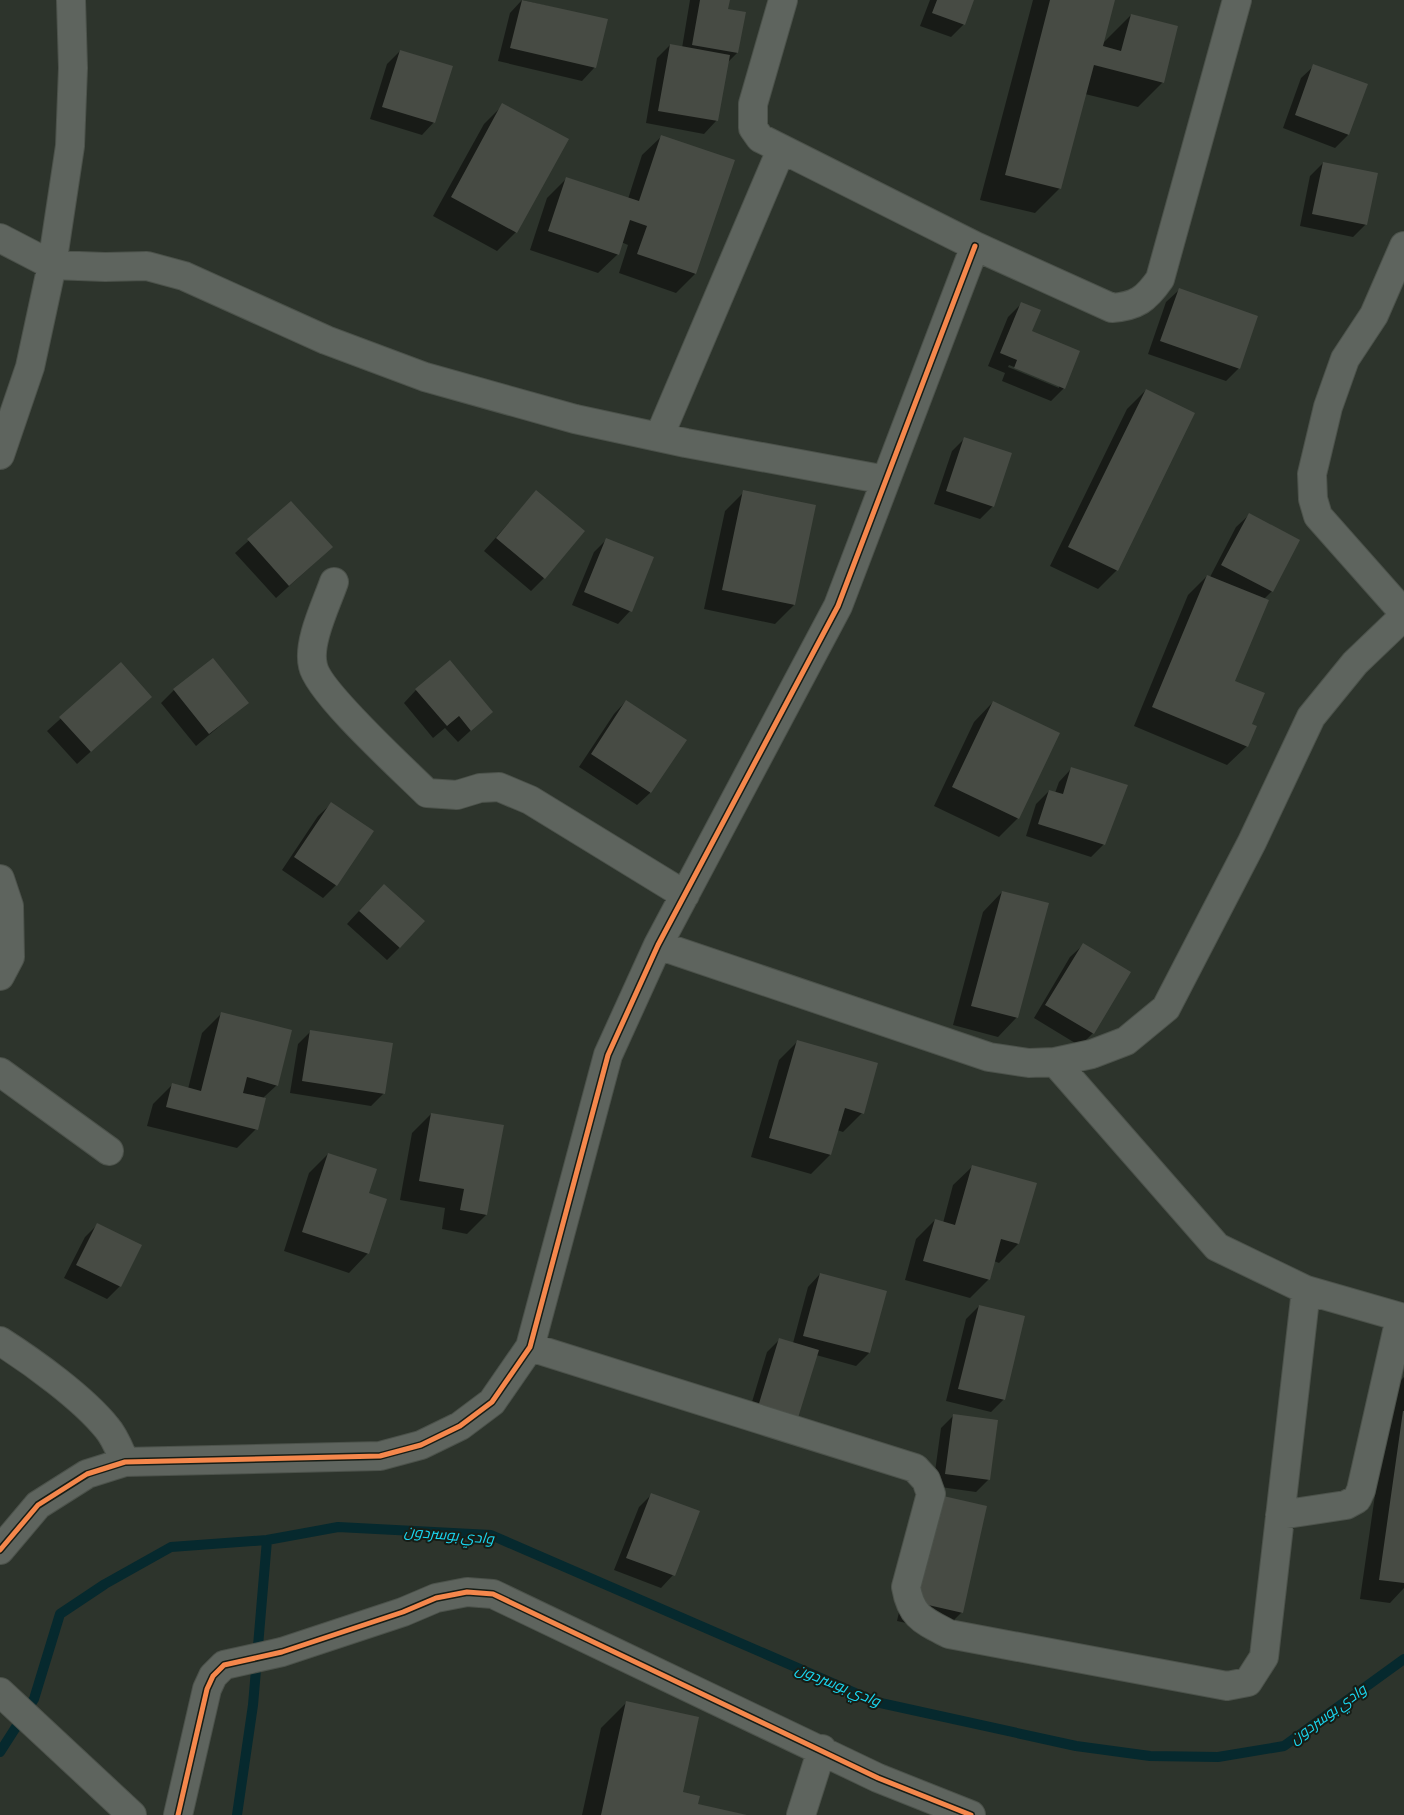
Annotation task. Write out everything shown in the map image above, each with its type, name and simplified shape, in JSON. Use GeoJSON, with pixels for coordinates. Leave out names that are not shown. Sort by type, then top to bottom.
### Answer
{"type":"FeatureCollection","features":[{"type":"Feature","properties":{"kind":"street"},"geometry":{"type":"LineString","coordinates":[[0,455],[30,367],[52,264],[70,146],[73,68],[72,0]]}},
{"type":"Feature","properties":{"kind":"street"},"geometry":{"type":"LineString","coordinates":[[783,0],[753,104],[753,128],[760,138],[975,246],[1112,308],[1130,307],[1149,295],[1160,278],[1237,0]]}},
{"type":"Feature","properties":{"kind":"street"},"geometry":{"type":"LineString","coordinates":[[659,437],[782,150]]}},
{"type":"Feature","properties":{"kind":"street"},"geometry":{"type":"LineString","coordinates":[[0,238],[52,264],[105,267],[147,266],[184,276],[326,340],[425,377],[575,419],[886,480]]}},
{"type":"Feature","properties":{"kind":"street"},"geometry":{"type":"LineString","coordinates":[[0,1550],[38,1505],[87,1474],[125,1462],[380,1456],[421,1445],[460,1426],[492,1402],[530,1347],[608,1055],[658,945],[838,606],[975,246]]}},
{"type":"Feature","properties":{"kind":"street"},"geometry":{"type":"LineString","coordinates":[[658,945],[989,1058],[1028,1063],[1055,1062],[1092,1054],[1126,1041],[1166,1008],[1252,842],[1311,717],[1354,663],[1404,614],[1318,516],[1313,500],[1312,474],[1328,407],[1345,358],[1374,315],[1404,246]]}},
{"type":"Feature","properties":{"kind":"street"},"geometry":{"type":"LineString","coordinates":[[334,582],[314,642],[313,666],[325,690],[427,793],[457,795],[480,788],[499,787],[530,800],[685,895]]}},
{"type":"Feature","properties":{"kind":"street"},"geometry":{"type":"LineString","coordinates":[[0,879],[9,906],[10,957],[0,976]]}},
{"type":"Feature","properties":{"kind":"street"},"geometry":{"type":"LineString","coordinates":[[1055,1062],[1218,1247],[1306,1290],[1402,1318],[1361,1490],[1357,1499],[1346,1505],[1280,1516]]}},
{"type":"Feature","properties":{"kind":"street"},"geometry":{"type":"LineString","coordinates":[[0,1072],[108,1151]]}},
{"type":"Feature","properties":{"kind":"street"},"geometry":{"type":"LineString","coordinates":[[530,1347],[915,1468],[926,1480],[931,1494],[906,1587],[908,1601],[919,1619],[949,1634],[1227,1686],[1248,1682],[1264,1657],[1306,1290]]}},
{"type":"Feature","properties":{"kind":"street"},"geometry":{"type":"LineString","coordinates":[[0,1341],[23,1356],[87,1408],[108,1429],[125,1462]]}},
{"type":"Feature","properties":{"kind":"street"},"geometry":{"type":"LineString","coordinates":[[178,1815],[206,1689],[213,1676],[224,1664],[282,1652],[353,1630],[436,1598],[467,1592],[493,1594],[822,1749],[878,1778],[972,1815]]}},
{"type":"Feature","properties":{"kind":"street"},"geometry":{"type":"LineString","coordinates":[[0,1692],[132,1815]]}},
{"type":"Feature","properties":{"kind":"street"},"geometry":{"type":"LineString","coordinates":[[801,1815],[822,1749]]}},
{"type":"Feature","properties":{"kind":"building"},"geometry":{"type":"Polygon","coordinates":[[[522,0],[608,19],[596,68],[510,48],[522,0]]]}},
{"type":"Feature","properties":{"kind":"building"},"geometry":{"type":"Polygon","coordinates":[[[700,0],[730,0],[728,9],[746,12],[738,53],[692,45],[700,0]]]}},
{"type":"Feature","properties":{"kind":"building"},"geometry":{"type":"Polygon","coordinates":[[[937,0],[974,0],[965,25],[932,13],[937,0]]]}},
{"type":"Feature","properties":{"kind":"building"},"geometry":{"type":"Polygon","coordinates":[[[1050,0],[1115,0],[1103,46],[1121,51],[1131,14],[1178,26],[1164,83],[1094,65],[1061,189],[1005,175],[1050,0]]]}},
{"type":"Feature","properties":{"kind":"building"},"geometry":{"type":"Polygon","coordinates":[[[670,44],[730,55],[718,121],[658,111],[670,44]]]}},
{"type":"Feature","properties":{"kind":"building"},"geometry":{"type":"Polygon","coordinates":[[[400,50],[453,66],[435,123],[382,107],[400,50]]]}},
{"type":"Feature","properties":{"kind":"building"},"geometry":{"type":"Polygon","coordinates":[[[1313,64],[1368,84],[1349,135],[1295,115],[1313,64]]]}},
{"type":"Feature","properties":{"kind":"building"},"geometry":{"type":"Polygon","coordinates":[[[502,103],[569,139],[517,233],[451,197],[502,103]]]}},
{"type":"Feature","properties":{"kind":"building"},"geometry":{"type":"Polygon","coordinates":[[[661,135],[735,160],[696,274],[637,254],[647,226],[630,220],[619,255],[548,231],[566,177],[639,201],[661,135]]]}},
{"type":"Feature","properties":{"kind":"building"},"geometry":{"type":"Polygon","coordinates":[[[1323,162],[1378,173],[1367,225],[1312,214],[1323,162]]]}},
{"type":"Feature","properties":{"kind":"building"},"geometry":{"type":"Polygon","coordinates":[[[1179,288],[1258,316],[1240,369],[1160,341],[1179,288]]]}},
{"type":"Feature","properties":{"kind":"building"},"geometry":{"type":"Polygon","coordinates":[[[1021,302],[1041,310],[1032,331],[1080,351],[1065,389],[1014,368],[1017,360],[1000,353],[1021,302]]]}},
{"type":"Feature","properties":{"kind":"building"},"geometry":{"type":"Polygon","coordinates":[[[1146,389],[1195,413],[1118,571],[1068,547],[1146,389]]]}},
{"type":"Feature","properties":{"kind":"building"},"geometry":{"type":"Polygon","coordinates":[[[964,437],[1012,453],[994,507],[946,491],[964,437]]]}},
{"type":"Feature","properties":{"kind":"building"},"geometry":{"type":"Polygon","coordinates":[[[536,490],[585,531],[545,579],[496,538],[536,490]]]}},
{"type":"Feature","properties":{"kind":"building"},"geometry":{"type":"Polygon","coordinates":[[[743,490],[816,505],[795,605],[722,590],[743,490]]]}},
{"type":"Feature","properties":{"kind":"building"},"geometry":{"type":"Polygon","coordinates":[[[291,501],[333,547],[289,586],[247,539],[291,501]]]}},
{"type":"Feature","properties":{"kind":"building"},"geometry":{"type":"Polygon","coordinates":[[[1249,513],[1300,540],[1273,592],[1221,565],[1249,513]]]}},
{"type":"Feature","properties":{"kind":"building"},"geometry":{"type":"Polygon","coordinates":[[[606,538],[654,557],[632,612],[584,592],[606,538]]]}},
{"type":"Feature","properties":{"kind":"building"},"geometry":{"type":"Polygon","coordinates":[[[1207,575],[1269,600],[1235,681],[1265,693],[1252,724],[1257,726],[1248,747],[1152,707],[1207,575]]]}},
{"type":"Feature","properties":{"kind":"building"},"geometry":{"type":"Polygon","coordinates":[[[213,658],[249,703],[209,734],[173,689],[213,658]]]}},
{"type":"Feature","properties":{"kind":"building"},"geometry":{"type":"Polygon","coordinates":[[[450,660],[493,712],[471,731],[459,716],[447,726],[415,689],[450,660]]]}},
{"type":"Feature","properties":{"kind":"building"},"geometry":{"type":"Polygon","coordinates":[[[121,662],[152,697],[91,752],[59,717],[121,662]]]}},
{"type":"Feature","properties":{"kind":"building"},"geometry":{"type":"Polygon","coordinates":[[[626,700],[687,740],[651,793],[591,754],[626,700]]]}},
{"type":"Feature","properties":{"kind":"building"},"geometry":{"type":"Polygon","coordinates":[[[993,701],[1060,733],[1019,819],[952,787],[993,701]]]}},
{"type":"Feature","properties":{"kind":"building"},"geometry":{"type":"Polygon","coordinates":[[[1071,767],[1128,785],[1105,845],[1038,824],[1049,790],[1063,794],[1071,767]]]}},
{"type":"Feature","properties":{"kind":"building"},"geometry":{"type":"Polygon","coordinates":[[[331,802],[374,831],[337,886],[294,857],[331,802]]]}},
{"type":"Feature","properties":{"kind":"building"},"geometry":{"type":"Polygon","coordinates":[[[384,884],[425,921],[400,948],[359,911],[384,884]]]}},
{"type":"Feature","properties":{"kind":"building"},"geometry":{"type":"Polygon","coordinates":[[[1002,891],[1049,903],[1018,1018],[971,1006],[1002,891]]]}},
{"type":"Feature","properties":{"kind":"building"},"geometry":{"type":"Polygon","coordinates":[[[1083,943],[1131,972],[1094,1034],[1045,1005],[1083,943]]]}},
{"type":"Feature","properties":{"kind":"building"},"geometry":{"type":"Polygon","coordinates":[[[221,1012],[292,1030],[278,1086],[247,1077],[243,1093],[266,1098],[258,1130],[166,1107],[172,1083],[201,1091],[221,1012]]]}},
{"type":"Feature","properties":{"kind":"building"},"geometry":{"type":"Polygon","coordinates":[[[310,1030],[393,1043],[385,1094],[302,1081],[310,1030]]]}},
{"type":"Feature","properties":{"kind":"building"},"geometry":{"type":"Polygon","coordinates":[[[797,1040],[878,1063],[864,1114],[845,1108],[831,1155],[769,1138],[797,1040]]]}},
{"type":"Feature","properties":{"kind":"building"},"geometry":{"type":"Polygon","coordinates":[[[431,1113],[504,1125],[487,1215],[460,1210],[464,1189],[419,1181],[431,1113]]]}},
{"type":"Feature","properties":{"kind":"building"},"geometry":{"type":"Polygon","coordinates":[[[328,1153],[377,1169],[369,1193],[387,1199],[369,1254],[302,1232],[328,1153]]]}},
{"type":"Feature","properties":{"kind":"building"},"geometry":{"type":"Polygon","coordinates":[[[972,1165],[1037,1183],[1019,1244],[1001,1239],[990,1280],[923,1261],[935,1219],[955,1225],[972,1165]]]}},
{"type":"Feature","properties":{"kind":"building"},"geometry":{"type":"Polygon","coordinates":[[[97,1223],[142,1245],[121,1287],[76,1265],[97,1223]]]}},
{"type":"Feature","properties":{"kind":"building"},"geometry":{"type":"Polygon","coordinates":[[[820,1273],[887,1291],[870,1353],[803,1336],[820,1273]]]}},
{"type":"Feature","properties":{"kind":"building"},"geometry":{"type":"Polygon","coordinates":[[[979,1305],[1025,1316],[1005,1400],[958,1389],[979,1305]]]}},
{"type":"Feature","properties":{"kind":"building"},"geometry":{"type":"Polygon","coordinates":[[[779,1338],[819,1350],[797,1421],[757,1410],[779,1338]]]}},
{"type":"Feature","properties":{"kind":"building"},"geometry":{"type":"Polygon","coordinates":[[[1404,1411],[1404,1583],[1379,1580],[1404,1411]]]}},
{"type":"Feature","properties":{"kind":"building"},"geometry":{"type":"Polygon","coordinates":[[[953,1414],[998,1420],[990,1480],[945,1474],[953,1414]]]}},
{"type":"Feature","properties":{"kind":"building"},"geometry":{"type":"Polygon","coordinates":[[[651,1493],[700,1511],[675,1576],[626,1558],[651,1493]]]}},
{"type":"Feature","properties":{"kind":"building"},"geometry":{"type":"Polygon","coordinates":[[[939,1495],[987,1506],[963,1613],[915,1602],[939,1495]]]}},
{"type":"Feature","properties":{"kind":"building"},"geometry":{"type":"Polygon","coordinates":[[[626,1701],[699,1717],[683,1792],[700,1796],[698,1804],[747,1815],[601,1815],[626,1701]]]}},
{"type":"Feature","properties":{"kind":"waterway","name":"وادي بوسردون"},"geometry":{"type":"LineString","coordinates":[[0,1752],[34,1699],[60,1614],[105,1584],[171,1547],[267,1540],[338,1527],[491,1535],[876,1702],[1076,1746],[1150,1756],[1218,1757],[1284,1746],[1404,1659]]}},
{"type":"Feature","properties":{"kind":"waterway"},"geometry":{"type":"LineString","coordinates":[[237,1815],[253,1705],[267,1540]]}},
{"type":"Feature","properties":{"kind":"cycle path"},"geometry":{"type":"LineString","coordinates":[[0,1550],[38,1505],[87,1474],[125,1462],[380,1456],[421,1445],[460,1426],[492,1402],[530,1347],[608,1055],[658,945],[838,606],[975,246]]}},
{"type":"Feature","properties":{"kind":"cycle path"},"geometry":{"type":"LineString","coordinates":[[178,1815],[207,1689],[213,1676],[224,1665],[282,1652],[403,1612],[436,1598],[467,1592],[493,1594],[878,1778],[971,1815]]}}]}
